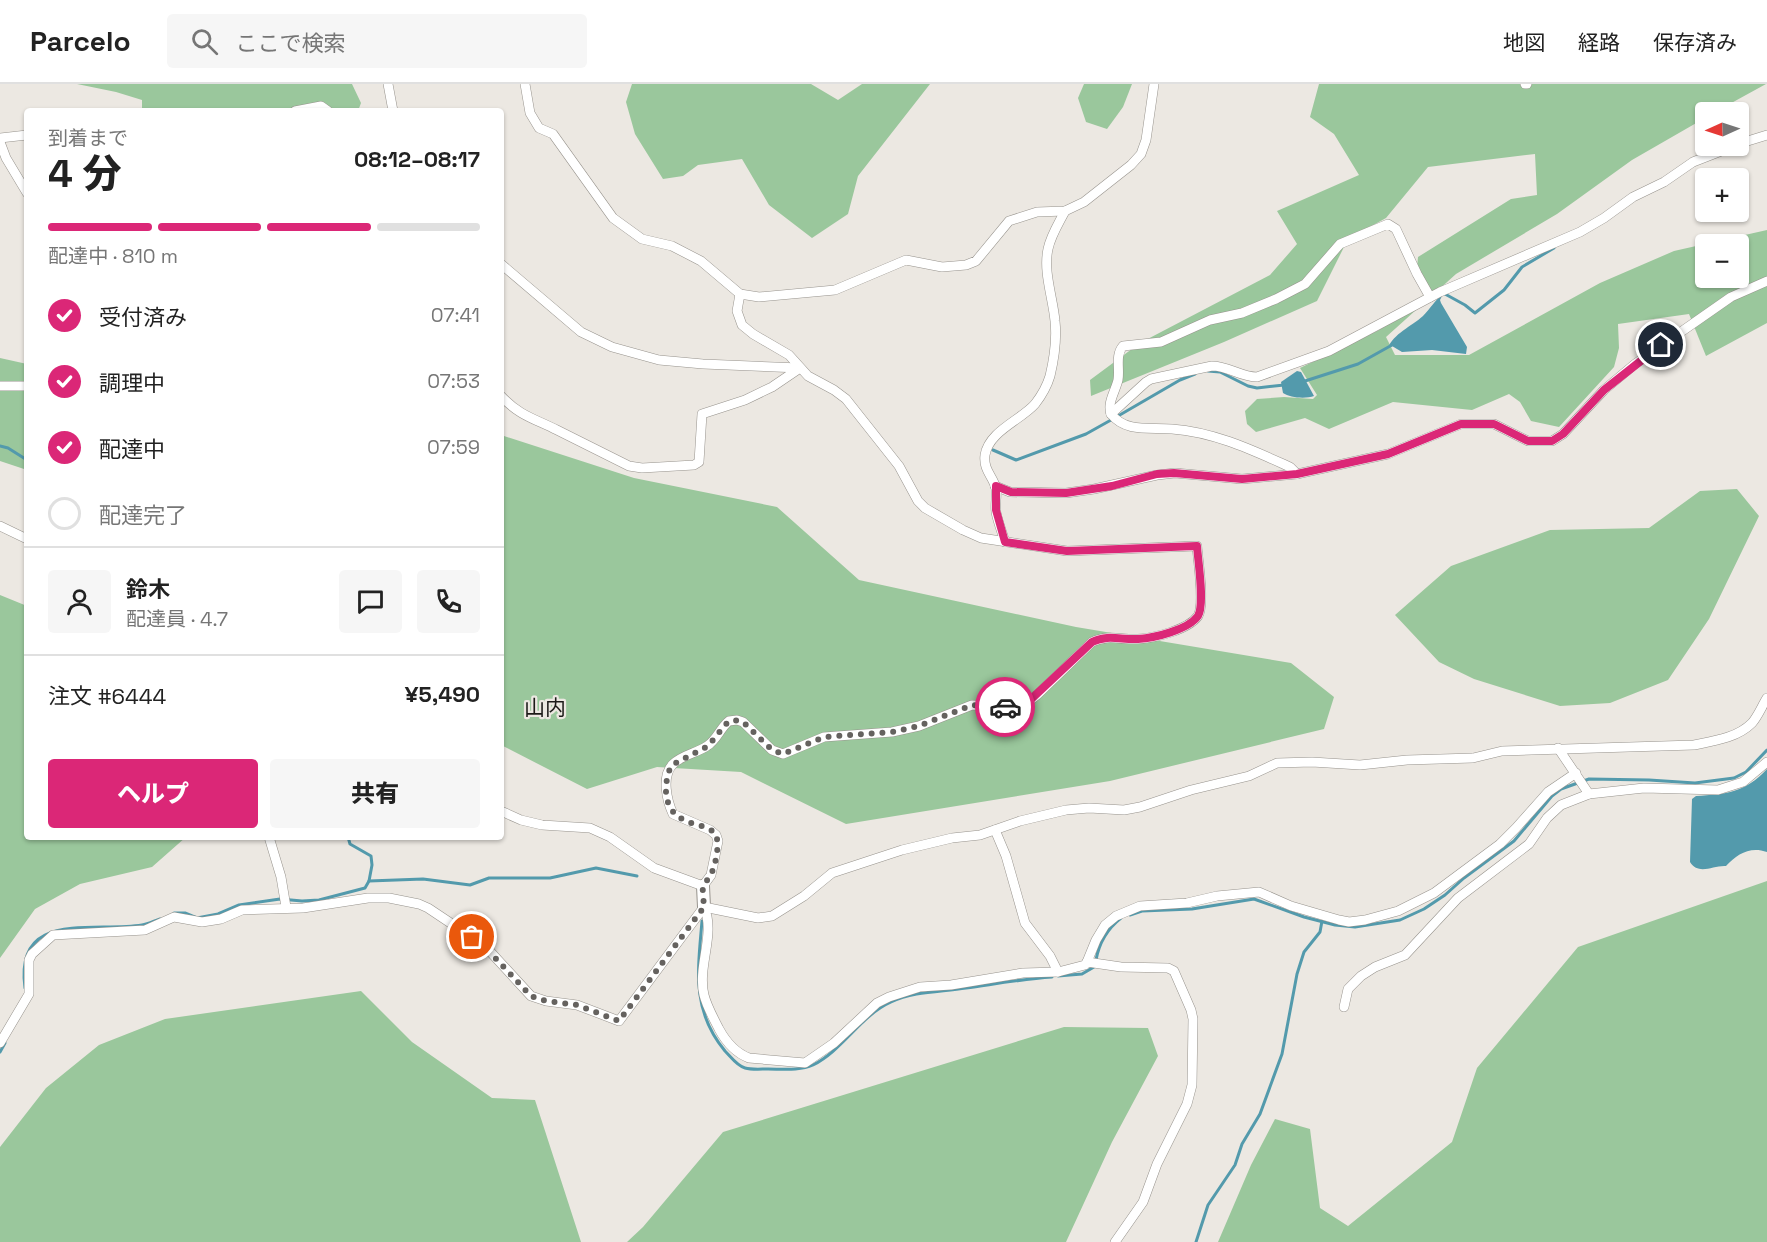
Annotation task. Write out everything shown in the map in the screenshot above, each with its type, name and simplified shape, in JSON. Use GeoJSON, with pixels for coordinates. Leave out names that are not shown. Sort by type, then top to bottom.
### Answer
{"type":"FeatureCollection","features":[{"type":"Feature","properties":{"kind":"street"},"geometry":{"type":"LineString","coordinates":[[388,84],[392,108]]}},
{"type":"Feature","properties":{"kind":"street"},"geometry":{"type":"LineString","coordinates":[[525,84],[530,113],[539,128],[553,134],[613,218],[642,239],[672,246],[701,261],[740,294],[759,297],[835,290],[906,260],[942,267],[966,265],[976,261],[1009,221],[1037,212],[1065,211],[1084,202],[1131,165],[1141,154],[1146,140],[1154,84]]}},
{"type":"Feature","properties":{"kind":"street"},"geometry":{"type":"LineString","coordinates":[[1749,141],[1767,135]]}},
{"type":"Feature","properties":{"kind":"street"},"geometry":{"type":"LineString","coordinates":[[24,136],[0,140],[6,158],[24,188]]}},
{"type":"Feature","properties":{"kind":"street"},"geometry":{"type":"LineString","coordinates":[[1112,414],[1151,379],[1212,366],[1220,366],[1248,377],[1257,377],[1329,351],[1430,297],[1580,232],[1633,197],[1664,182],[1693,162],[1708,156]]}},
{"type":"Feature","properties":{"kind":"street"},"geometry":{"type":"LineString","coordinates":[[1065,211],[1051,237],[1048,249],[1047,262],[1056,323],[1050,376],[1044,391],[1034,405],[989,444],[985,454],[988,476],[996,486],[1011,492],[1066,493],[1112,486],[1157,474],[1174,473],[1242,479],[1297,474],[1388,454],[1461,424],[1494,424],[1528,441],[1552,441],[1563,434],[1604,390],[1635,364],[1731,297],[1767,281]]}},
{"type":"Feature","properties":{"kind":"street"},"geometry":{"type":"LineString","coordinates":[[1297,474],[1290,467],[1227,440],[1173,429],[1122,425],[1112,414],[1110,405],[1118,381],[1119,353],[1123,346],[1161,342],[1210,320],[1242,313],[1276,299],[1305,284],[1340,244],[1388,224],[1396,229],[1430,297]]}},
{"type":"Feature","properties":{"kind":"street"},"geometry":{"type":"LineString","coordinates":[[504,267],[581,332],[612,347],[659,360],[800,368]]}},
{"type":"Feature","properties":{"kind":"street"},"geometry":{"type":"LineString","coordinates":[[740,294],[737,311],[742,325],[789,355],[808,376],[846,399],[899,466],[918,501],[925,508],[963,530],[981,538],[1067,551],[1197,546],[1201,606],[1198,616],[1161,635],[1136,639],[1103,637],[1092,642],[1028,702],[1010,707],[972,705],[919,726],[892,732],[824,737],[783,754],[772,750],[743,722],[729,721],[708,746],[676,761],[668,771],[666,790],[673,814],[710,830],[716,835],[718,841],[711,875],[703,886],[704,907],[709,918],[703,980],[704,994],[723,1036],[742,1055],[749,1058],[805,1063],[834,1043],[877,1003],[920,987],[951,985],[1023,973],[1058,972],[1093,963],[1168,968],[1177,976],[1193,1019],[1192,1084],[1187,1104],[1157,1164],[1143,1202],[1115,1242]]}},
{"type":"Feature","properties":{"kind":"street"},"geometry":{"type":"LineString","coordinates":[[504,399],[524,416],[543,423],[629,466],[642,468],[694,465],[699,462],[702,414],[744,400],[772,387],[800,368]]}},
{"type":"Feature","properties":{"kind":"street"},"geometry":{"type":"LineString","coordinates":[[0,386],[24,386]]}},
{"type":"Feature","properties":{"kind":"street"},"geometry":{"type":"LineString","coordinates":[[996,486],[996,510],[1005,542]]}},
{"type":"Feature","properties":{"kind":"street"},"geometry":{"type":"LineString","coordinates":[[0,526],[24,537]]}},
{"type":"Feature","properties":{"kind":"street"},"geometry":{"type":"LineString","coordinates":[[704,907],[758,918],[772,916],[840,869],[902,850],[952,838],[980,835],[1020,821],[1066,810],[1089,808],[1124,810],[1140,807],[1191,790],[1249,776],[1277,763],[1312,762],[1360,765],[1407,760],[1473,758],[1502,751],[1694,745],[1719,740],[1740,732],[1753,722],[1767,698]]}},
{"type":"Feature","properties":{"kind":"street"},"geometry":{"type":"LineString","coordinates":[[1558,748],[1587,790]]}},
{"type":"Feature","properties":{"kind":"street"},"geometry":{"type":"LineString","coordinates":[[1093,963],[1096,940],[1105,925],[1116,916],[1140,906],[1187,903],[1217,896],[1259,892],[1302,909],[1349,922],[1365,920],[1448,894],[1529,844],[1547,818],[1561,805],[1587,790],[1644,788],[1718,790],[1743,782],[1767,762]]}},
{"type":"Feature","properties":{"kind":"street"},"geometry":{"type":"LineString","coordinates":[[1344,1007],[1348,989],[1375,967],[1405,955],[1448,894],[1516,828],[1548,792],[1577,775]]}},
{"type":"Feature","properties":{"kind":"street"},"geometry":{"type":"LineString","coordinates":[[504,812],[521,820],[542,825],[590,828],[610,837],[654,868],[703,886]]}},
{"type":"Feature","properties":{"kind":"street"},"geometry":{"type":"LineString","coordinates":[[995,830],[1006,856],[1025,924],[1050,956],[1058,972]]}},
{"type":"Feature","properties":{"kind":"street"},"geometry":{"type":"LineString","coordinates":[[270,840],[285,901]]}},
{"type":"Feature","properties":{"kind":"street"},"geometry":{"type":"LineString","coordinates":[[0,1043],[31,988],[29,960],[32,954],[53,935],[145,930],[174,917],[202,922],[221,919],[242,910],[285,901],[303,908],[377,897],[419,904],[484,946],[531,996],[546,1001],[577,1005],[619,1021],[704,907]]}},
{"type":"Feature","properties":{"kind":"green space"},"geometry":{"type":"Polygon","coordinates":[[[77,84],[352,84],[361,103],[359,108],[142,108],[142,100],[77,84]]]}},
{"type":"Feature","properties":{"kind":"green space"},"geometry":{"type":"Polygon","coordinates":[[[632,84],[811,84],[838,100],[862,84],[930,84],[858,176],[848,214],[812,238],[769,205],[742,159],[698,165],[683,176],[663,179],[635,134],[626,102],[632,84]]]}},
{"type":"Feature","properties":{"kind":"green space"},"geometry":{"type":"Polygon","coordinates":[[[1084,84],[1132,84],[1123,107],[1107,129],[1086,122],[1078,98],[1084,84]]]}},
{"type":"Feature","properties":{"kind":"green space"},"geometry":{"type":"Polygon","coordinates":[[[1319,84],[1766,84],[1733,102],[1695,102],[1695,124],[1632,160],[1557,214],[1456,274],[1386,337],[1395,355],[1469,355],[1600,283],[1674,251],[1695,246],[1695,288],[1749,288],[1749,234],[1767,230],[1767,323],[1706,356],[1689,314],[1618,324],[1619,348],[1614,367],[1559,427],[1531,421],[1520,402],[1509,394],[1472,410],[1393,402],[1329,429],[1305,418],[1256,432],[1247,424],[1245,411],[1257,399],[1284,397],[1313,399],[1317,395],[1300,368],[1379,330],[1429,291],[1417,268],[1418,257],[1511,199],[1537,195],[1535,154],[1428,167],[1386,218],[1348,239],[1317,301],[1091,396],[1090,380],[1140,343],[1270,275],[1297,244],[1277,211],[1359,175],[1334,134],[1310,117],[1319,84]]]}},
{"type":"Feature","properties":{"kind":"green space"},"geometry":{"type":"Polygon","coordinates":[[[0,358],[24,363],[24,469],[0,461],[0,358]]]}},
{"type":"Feature","properties":{"kind":"green space"},"geometry":{"type":"Polygon","coordinates":[[[504,436],[634,478],[777,507],[859,580],[1076,627],[1291,663],[1334,697],[1324,729],[1110,781],[846,824],[741,772],[657,767],[587,789],[504,747],[504,436]]]}},
{"type":"Feature","properties":{"kind":"green space"},"geometry":{"type":"Polygon","coordinates":[[[1737,489],[1759,516],[1709,619],[1668,680],[1610,703],[1560,706],[1474,679],[1439,662],[1395,615],[1451,566],[1550,530],[1649,528],[1700,491],[1737,489]]]}},
{"type":"Feature","properties":{"kind":"green space"},"geometry":{"type":"Polygon","coordinates":[[[0,595],[24,605],[24,840],[183,840],[152,867],[80,884],[35,909],[0,958],[0,595]]]}},
{"type":"Feature","properties":{"kind":"green space"},"geometry":{"type":"Polygon","coordinates":[[[1767,881],[1767,1242],[1218,1242],[1251,1165],[1275,1119],[1310,1129],[1320,1208],[1348,1226],[1452,1142],[1477,1068],[1578,947],[1767,881]]]}},
{"type":"Feature","properties":{"kind":"green space"},"geometry":{"type":"Polygon","coordinates":[[[361,991],[412,1042],[492,1098],[535,1100],[581,1242],[0,1242],[0,1147],[46,1088],[99,1045],[165,1019],[361,991]]]}},
{"type":"Feature","properties":{"kind":"green space"},"geometry":{"type":"Polygon","coordinates":[[[1064,1027],[1148,1028],[1158,1056],[1112,1142],[1066,1242],[627,1242],[643,1227],[723,1132],[1064,1027]]]}},
{"type":"Feature","properties":{"kind":"water"},"geometry":{"type":"Polygon","coordinates":[[[1443,294],[1441,303],[1467,347],[1466,354],[1432,350],[1402,352],[1392,346],[1388,348],[1394,338],[1423,316],[1443,294]]]}},
{"type":"Feature","properties":{"kind":"water"},"geometry":{"type":"Polygon","coordinates":[[[1297,371],[1301,372],[1314,396],[1298,398],[1283,393],[1281,382],[1297,371]]]}},
{"type":"Feature","properties":{"kind":"water"},"geometry":{"type":"Polygon","coordinates":[[[1767,769],[1767,852],[1755,850],[1744,852],[1726,866],[1702,869],[1694,866],[1690,862],[1692,799],[1696,796],[1726,793],[1743,788],[1767,769]]]}},
{"type":"Feature","properties":{"kind":"waterway"},"geometry":{"type":"LineString","coordinates":[[1445,294],[1475,313],[1504,290],[1522,267],[1554,248]]}},
{"type":"Feature","properties":{"kind":"waterway"},"geometry":{"type":"LineString","coordinates":[[1305,381],[1358,364],[1392,345]]}},
{"type":"Feature","properties":{"kind":"waterway"},"geometry":{"type":"LineString","coordinates":[[1208,371],[1220,372],[1257,388],[1284,385]]}},
{"type":"Feature","properties":{"kind":"waterway"},"geometry":{"type":"LineString","coordinates":[[1118,416],[1180,380],[1195,374]]}},
{"type":"Feature","properties":{"kind":"waterway"},"geometry":{"type":"LineString","coordinates":[[993,450],[1016,460],[1086,434],[1111,420]]}},
{"type":"Feature","properties":{"kind":"waterway"},"geometry":{"type":"LineString","coordinates":[[0,446],[8,448],[24,458]]}},
{"type":"Feature","properties":{"kind":"waterway"},"geometry":{"type":"LineString","coordinates":[[1130,915],[1142,911],[1192,909],[1254,899],[1304,917],[1335,925],[1355,927],[1400,920],[1424,909],[1445,895],[1514,841],[1552,796],[1561,789],[1589,779],[1695,783],[1734,778],[1746,772],[1767,750]]}},
{"type":"Feature","properties":{"kind":"waterway"},"geometry":{"type":"LineString","coordinates":[[349,840],[350,844],[371,856],[369,881]]}},
{"type":"Feature","properties":{"kind":"waterway"},"geometry":{"type":"LineString","coordinates":[[174,913],[185,913],[197,918],[218,914],[239,905],[280,899],[319,900],[365,888],[369,881],[423,879],[470,885],[489,878],[550,878],[596,868],[637,876]]}},
{"type":"Feature","properties":{"kind":"waterway"},"geometry":{"type":"LineString","coordinates":[[1096,960],[1104,937],[1121,918]]}},
{"type":"Feature","properties":{"kind":"waterway"},"geometry":{"type":"LineString","coordinates":[[25,988],[25,963],[32,946],[44,935],[61,930],[142,925],[160,919]]}},
{"type":"Feature","properties":{"kind":"waterway"},"geometry":{"type":"LineString","coordinates":[[702,921],[699,989],[706,1020],[725,1051],[742,1067],[748,1069],[791,1069],[813,1065],[824,1059],[880,1008],[900,998],[928,992],[1052,977]]}},
{"type":"Feature","properties":{"kind":"waterway"},"geometry":{"type":"LineString","coordinates":[[1196,1242],[1208,1205],[1235,1165],[1242,1144],[1260,1114],[1282,1054],[1297,974],[1304,952],[1320,932],[1322,921]]}},
{"type":"Feature","properties":{"kind":"waterway"},"geometry":{"type":"LineString","coordinates":[[1058,976],[1082,974],[1094,967]]}},
{"type":"Feature","properties":{"kind":"waterway"},"geometry":{"type":"LineString","coordinates":[[0,1052],[5,1043]]}},
{"type":"Feature","properties":{"kind":"way so far"},"geometry":{"type":"LineString","coordinates":[[472,937],[484,946],[531,996],[539,1000],[577,1005],[619,1021],[704,907],[703,886],[711,875],[718,841],[716,835],[710,830],[673,814],[666,790],[668,771],[676,761],[708,746],[726,724],[733,720],[743,722],[772,750],[783,754],[824,737],[892,732],[919,726],[972,705],[1005,707]]}},
{"type":"Feature","properties":{"kind":"district","name":"山内"},"geometry":{"type":"Point","coordinates":[545,707]}},
{"type":"Feature","properties":{"kind":"route"},"geometry":{"type":"LineString","coordinates":[[1005,707],[1028,702],[1092,642],[1103,637],[1136,639],[1168,633],[1198,616],[1201,606],[1197,546],[1067,551],[1005,542],[996,510],[996,486],[1011,492],[1066,493],[1112,486],[1157,474],[1174,473],[1242,479],[1297,474],[1388,454],[1461,424],[1494,424],[1528,441],[1552,441],[1563,434],[1604,390],[1661,345]]}}]}
